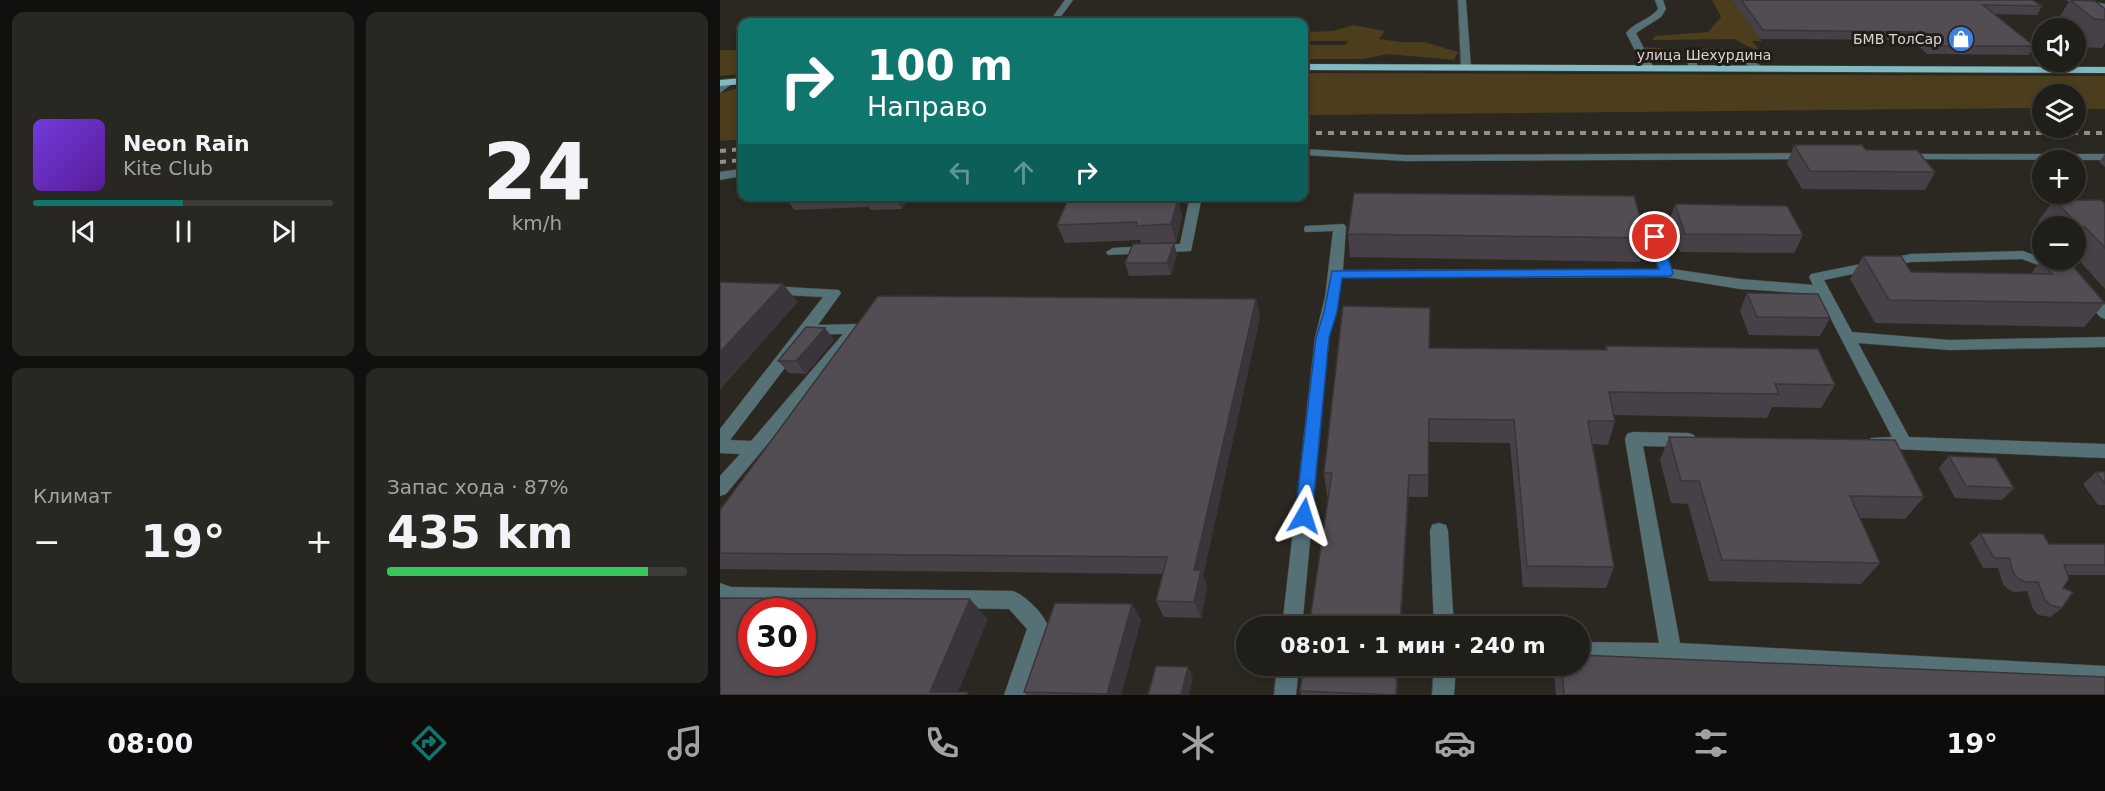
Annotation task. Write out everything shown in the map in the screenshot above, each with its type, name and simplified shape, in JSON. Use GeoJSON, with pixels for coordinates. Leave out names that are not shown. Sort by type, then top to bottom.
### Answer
{"type":"FeatureCollection","features":[{"type":"Feature","properties":{"kind":"main road","name":"улица Шехурдина"},"geometry":{"type":"LineString","coordinates":[[1308,67],[2105,70]]}},
{"type":"Feature","properties":{"kind":"street"},"geometry":{"type":"LineString","coordinates":[[1056,18],[1069,0]]}},
{"type":"Feature","properties":{"kind":"street"},"geometry":{"type":"LineString","coordinates":[[1462,0],[1466,67]]}},
{"type":"Feature","properties":{"kind":"street"},"geometry":{"type":"LineString","coordinates":[[1649,68],[1631,33],[1658,15],[1662,9],[1659,0]]}},
{"type":"Feature","properties":{"kind":"street"},"geometry":{"type":"LineString","coordinates":[[2071,0],[2105,7]]}},
{"type":"Feature","properties":{"kind":"street"},"geometry":{"type":"LineString","coordinates":[[1693,68],[1690,56],[1695,52],[1730,52],[1760,68]]}},
{"type":"Feature","properties":{"kind":"street"},"geometry":{"type":"LineString","coordinates":[[720,90],[724,83]]}},
{"type":"Feature","properties":{"kind":"street"},"geometry":{"type":"LineString","coordinates":[[1308,152],[1405,158],[1827,156]]}},
{"type":"Feature","properties":{"kind":"street"},"geometry":{"type":"LineString","coordinates":[[1885,157],[2105,157]]}},
{"type":"Feature","properties":{"kind":"street"},"geometry":{"type":"LineString","coordinates":[[720,176],[738,174]]}},
{"type":"Feature","properties":{"kind":"street"},"geometry":{"type":"LineString","coordinates":[[1113,252],[1186,248],[1195,201]]}},
{"type":"Feature","properties":{"kind":"street"},"geometry":{"type":"LineString","coordinates":[[1650,219],[1666,273]]}},
{"type":"Feature","properties":{"kind":"street"},"geometry":{"type":"LineString","coordinates":[[1293,616],[1322,338],[1330,312],[1337,274],[1340,227],[1310,229]]}},
{"type":"Feature","properties":{"kind":"street"},"geometry":{"type":"LineString","coordinates":[[1904,444],[1816,277],[1911,258],[2022,255],[2066,272],[2098,298],[2105,314]]}},
{"type":"Feature","properties":{"kind":"street"},"geometry":{"type":"LineString","coordinates":[[1337,274],[1666,273],[1740,284],[1822,290]]}},
{"type":"Feature","properties":{"kind":"street"},"geometry":{"type":"LineString","coordinates":[[720,441],[834,293],[754,290]]}},
{"type":"Feature","properties":{"kind":"street"},"geometry":{"type":"LineString","coordinates":[[720,489],[856,329],[807,330]]}},
{"type":"Feature","properties":{"kind":"street"},"geometry":{"type":"LineString","coordinates":[[1848,337],[1949,345],[2105,342]]}},
{"type":"Feature","properties":{"kind":"street"},"geometry":{"type":"LineString","coordinates":[[1671,653],[1633,440],[1704,441]]}},
{"type":"Feature","properties":{"kind":"street"},"geometry":{"type":"LineString","coordinates":[[1857,443],[2105,452]]}},
{"type":"Feature","properties":{"kind":"street"},"geometry":{"type":"LineString","coordinates":[[720,446],[756,447]]}},
{"type":"Feature","properties":{"kind":"street"},"geometry":{"type":"LineString","coordinates":[[1439,531],[1443,616]]}},
{"type":"Feature","properties":{"kind":"street"},"geometry":{"type":"LineString","coordinates":[[720,592],[731,596],[1014,600],[1038,626],[1015,695]]}},
{"type":"Feature","properties":{"kind":"street"},"geometry":{"type":"LineString","coordinates":[[1590,651],[1671,653],[2105,676]]}},
{"type":"Feature","properties":{"kind":"street"},"geometry":{"type":"LineString","coordinates":[[1285,695],[1287,676]]}},
{"type":"Feature","properties":{"kind":"street"},"geometry":{"type":"LineString","coordinates":[[1443,695],[1444,676]]}},
{"type":"Feature","properties":{"kind":"shaded area"},"geometry":{"type":"Polygon","coordinates":[[[1712,0],[1732,0],[1762,41],[1752,41],[1768,62],[1763,62],[1755,50],[1734,39],[1652,40],[1655,36],[1708,32],[1721,17],[1712,0]]]}},
{"type":"Feature","properties":{"kind":"shaded area"},"geometry":{"type":"Polygon","coordinates":[[[1353,25],[1385,31],[1379,39],[1424,42],[1458,52],[1454,60],[1388,54],[1363,59],[1308,59],[1308,45],[1345,45],[1348,41],[1308,41],[1308,32],[1333,31],[1353,25]]]}},
{"type":"Feature","properties":{"kind":"shaded area"},"geometry":{"type":"Polygon","coordinates":[[[1644,47],[1678,50],[1680,55],[1676,58],[1651,63],[1644,47]]]}},
{"type":"Feature","properties":{"kind":"shaded area"},"geometry":{"type":"Polygon","coordinates":[[[720,50],[738,50],[738,74],[720,76],[720,50]]]}},
{"type":"Feature","properties":{"kind":"shaded area"},"geometry":{"type":"Polygon","coordinates":[[[1308,73],[2105,76],[2105,109],[2086,109],[2086,84],[2032,84],[2032,108],[1308,115],[1308,73]]]}},
{"type":"Feature","properties":{"kind":"shaded area"},"geometry":{"type":"Polygon","coordinates":[[[738,88],[738,139],[720,141],[720,93],[738,88]]]}},
{"type":"Feature","properties":{"kind":"building"},"geometry":{"type":"Polygon","coordinates":[[[1741,0],[2032,0],[2042,6],[1983,5],[2032,46],[1931,46],[1916,32],[1763,30],[1741,0]]]}},
{"type":"Feature","properties":{"kind":"building"},"geometry":{"type":"Polygon","coordinates":[[[2070,0],[2095,1],[2105,9],[2105,20],[2094,19],[2070,0]]]}},
{"type":"Feature","properties":{"kind":"building"},"geometry":{"type":"Polygon","coordinates":[[[1794,145],[1862,145],[1866,150],[1917,150],[1935,172],[1810,171],[1794,145]]]}},
{"type":"Feature","properties":{"kind":"building"},"geometry":{"type":"Polygon","coordinates":[[[1354,193],[1634,196],[1646,238],[1348,234],[1354,193]]]}},
{"type":"Feature","properties":{"kind":"building"},"geometry":{"type":"Polygon","coordinates":[[[2086,200],[2101,200],[2105,204],[2105,248],[2086,228],[2086,216],[2070,216],[2058,204],[2086,204],[2086,200]]]}},
{"type":"Feature","properties":{"kind":"building"},"geometry":{"type":"Polygon","coordinates":[[[1177,201],[1171,224],[1136,226],[1137,222],[1057,225],[1067,202],[1177,201]]]}},
{"type":"Feature","properties":{"kind":"building"},"geometry":{"type":"Polygon","coordinates":[[[1675,204],[1787,206],[1803,235],[1685,234],[1675,204]]]}},
{"type":"Feature","properties":{"kind":"building"},"geometry":{"type":"Polygon","coordinates":[[[1174,243],[1167,263],[1125,263],[1133,244],[1174,243]]]}},
{"type":"Feature","properties":{"kind":"building"},"geometry":{"type":"Polygon","coordinates":[[[1863,256],[1901,256],[1911,272],[2052,274],[2048,270],[2076,270],[2105,303],[1889,300],[1863,256]]]}},
{"type":"Feature","properties":{"kind":"building"},"geometry":{"type":"Polygon","coordinates":[[[720,282],[783,284],[720,352],[720,282]]]}},
{"type":"Feature","properties":{"kind":"building"},"geometry":{"type":"Polygon","coordinates":[[[1747,293],[1818,294],[1830,318],[1757,317],[1747,293]]]}},
{"type":"Feature","properties":{"kind":"building"},"geometry":{"type":"Polygon","coordinates":[[[878,296],[1256,299],[1194,570],[1201,570],[1194,602],[1156,601],[1167,557],[720,553],[720,510],[878,296]]]}},
{"type":"Feature","properties":{"kind":"building"},"geometry":{"type":"Polygon","coordinates":[[[1343,306],[1430,308],[1429,348],[1607,350],[1606,346],[1818,349],[1835,385],[1775,384],[1779,394],[1609,392],[1615,421],[1588,421],[1614,567],[1527,566],[1514,420],[1429,419],[1428,475],[1409,475],[1401,616],[1311,616],[1332,473],[1324,473],[1343,306]]]}},
{"type":"Feature","properties":{"kind":"building"},"geometry":{"type":"Polygon","coordinates":[[[806,327],[825,328],[796,361],[778,361],[806,327]]]}},
{"type":"Feature","properties":{"kind":"building"},"geometry":{"type":"Polygon","coordinates":[[[1669,437],[1895,440],[1924,497],[1850,496],[1880,563],[1722,560],[1699,481],[1681,481],[1669,437]]]}},
{"type":"Feature","properties":{"kind":"building"},"geometry":{"type":"Polygon","coordinates":[[[1949,456],[1996,458],[2014,488],[1966,486],[1949,456]]]}},
{"type":"Feature","properties":{"kind":"building"},"geometry":{"type":"Polygon","coordinates":[[[2096,472],[2105,472],[2105,484],[2096,472]]]}},
{"type":"Feature","properties":{"kind":"building"},"geometry":{"type":"Polygon","coordinates":[[[1980,533],[2043,534],[2049,544],[2105,544],[2105,565],[2064,565],[2069,579],[2063,588],[2073,592],[2062,608],[2050,605],[2045,600],[2038,582],[2026,582],[2019,579],[2014,574],[2009,558],[1994,558],[1980,533]]]}},
{"type":"Feature","properties":{"kind":"building"},"geometry":{"type":"Polygon","coordinates":[[[720,598],[738,598],[738,676],[816,676],[816,598],[970,599],[930,692],[968,692],[967,695],[720,695],[720,598]]]}},
{"type":"Feature","properties":{"kind":"building"},"geometry":{"type":"Polygon","coordinates":[[[1055,603],[1132,604],[1107,694],[1024,692],[1055,603]]]}},
{"type":"Feature","properties":{"kind":"building"},"geometry":{"type":"Polygon","coordinates":[[[1590,655],[2105,677],[2105,695],[1564,695],[1563,676],[1590,676],[1590,655]]]}},
{"type":"Feature","properties":{"kind":"building"},"geometry":{"type":"Polygon","coordinates":[[[1156,666],[1188,667],[1181,695],[1148,695],[1156,666]]]}},
{"type":"Feature","properties":{"kind":"building"},"geometry":{"type":"Polygon","coordinates":[[[1302,676],[1397,676],[1396,695],[1300,691],[1302,676]]]}},
{"type":"Feature","properties":{"kind":"railway"},"geometry":{"type":"LineString","coordinates":[[1308,133],[2105,133]]}},
{"type":"Feature","properties":{"kind":"railway"},"geometry":{"type":"LineString","coordinates":[[720,151],[738,149]]}},
{"type":"Feature","properties":{"kind":"railway"},"geometry":{"type":"LineString","coordinates":[[720,162],[738,160]]}},
{"type":"Feature","properties":{"kind":"place","name":"БМВ ТолСар"},"geometry":{"type":"Point","coordinates":[1961,39]}},
{"type":"Feature","properties":{"kind":"route"},"geometry":{"type":"LineString","coordinates":[[1304,516],[1322,338],[1330,312],[1337,274],[1666,273],[1655,237]]}}]}
